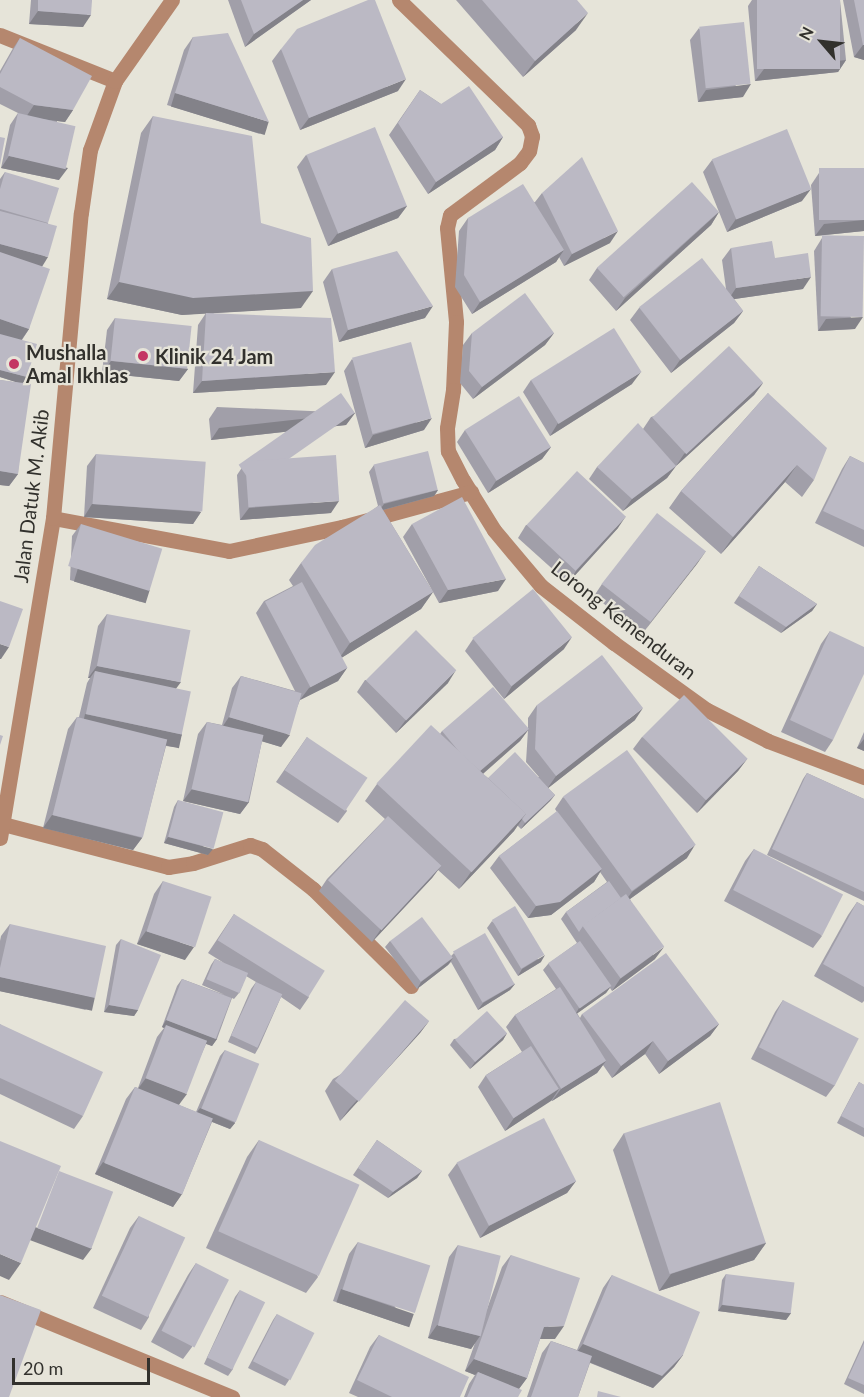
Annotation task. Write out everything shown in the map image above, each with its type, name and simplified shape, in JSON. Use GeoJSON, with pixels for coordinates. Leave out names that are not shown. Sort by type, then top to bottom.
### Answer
{"type":"FeatureCollection","features":[{"type":"Feature","properties":{"kind":"street","name":"Jalan Datuk M. Akib"},"geometry":{"type":"LineString","coordinates":[[2,831],[53,518],[81,213],[90,150],[115,81],[172,0]]}},
{"type":"Feature","properties":{"kind":"street","name":"Lorong Kemenduran"},"geometry":{"type":"LineString","coordinates":[[399,0],[528,125],[532,136],[529,151],[520,163],[450,215],[447,228],[456,322],[453,390],[447,428],[448,451],[471,492],[494,530],[541,586],[706,710],[768,741],[864,777]]}},
{"type":"Feature","properties":{"kind":"street"},"geometry":{"type":"LineString","coordinates":[[0,35],[115,81]]}},
{"type":"Feature","properties":{"kind":"street"},"geometry":{"type":"LineString","coordinates":[[53,518],[229,550],[342,527],[471,492]]}},
{"type":"Feature","properties":{"kind":"street"},"geometry":{"type":"LineString","coordinates":[[2,831],[168,867],[193,863],[250,845],[262,849],[320,896],[411,986]]}},
{"type":"Feature","properties":{"kind":"street"},"geometry":{"type":"LineString","coordinates":[[0,1302],[232,1397]]}},
{"type":"Feature","properties":{"kind":"building"},"geometry":{"type":"Polygon","coordinates":[[[38,0],[92,0],[91,15],[38,11],[38,0]]]}},
{"type":"Feature","properties":{"kind":"building"},"geometry":{"type":"Polygon","coordinates":[[[241,0],[303,0],[254,34],[241,0]]]}},
{"type":"Feature","properties":{"kind":"building"},"geometry":{"type":"Polygon","coordinates":[[[368,0],[375,0],[406,79],[309,118],[281,49],[297,29],[368,0]]]}},
{"type":"Feature","properties":{"kind":"building"},"geometry":{"type":"Polygon","coordinates":[[[482,0],[577,0],[588,13],[535,61],[482,0]]]}},
{"type":"Feature","properties":{"kind":"building"},"geometry":{"type":"Polygon","coordinates":[[[757,0],[840,0],[840,69],[757,69],[757,0]]]}},
{"type":"Feature","properties":{"kind":"building"},"geometry":{"type":"Polygon","coordinates":[[[854,0],[864,0],[864,45],[863,45],[854,0]]]}},
{"type":"Feature","properties":{"kind":"building"},"geometry":{"type":"Polygon","coordinates":[[[744,22],[750,84],[706,88],[699,27],[744,22]]]}},
{"type":"Feature","properties":{"kind":"building"},"geometry":{"type":"Polygon","coordinates":[[[228,33],[269,122],[175,93],[193,37],[228,33]]]}},
{"type":"Feature","properties":{"kind":"building"},"geometry":{"type":"Polygon","coordinates":[[[20,38],[92,76],[73,110],[34,105],[0,87],[0,74],[20,38]]]}},
{"type":"Feature","properties":{"kind":"building"},"geometry":{"type":"Polygon","coordinates":[[[469,86],[503,137],[436,182],[398,123],[420,90],[441,104],[469,86]]]}},
{"type":"Feature","properties":{"kind":"building"},"geometry":{"type":"Polygon","coordinates":[[[18,113],[75,126],[66,169],[8,156],[18,113]]]}},
{"type":"Feature","properties":{"kind":"building"},"geometry":{"type":"Polygon","coordinates":[[[153,116],[252,136],[261,223],[311,238],[313,291],[193,298],[119,282],[153,116]]]}},
{"type":"Feature","properties":{"kind":"building"},"geometry":{"type":"Polygon","coordinates":[[[375,127],[407,206],[338,234],[306,155],[375,127]]]}},
{"type":"Feature","properties":{"kind":"building"},"geometry":{"type":"Polygon","coordinates":[[[787,129],[811,189],[736,220],[712,159],[787,129]]]}},
{"type":"Feature","properties":{"kind":"building"},"geometry":{"type":"Polygon","coordinates":[[[0,137],[5,138],[0,165],[0,137]]]}},
{"type":"Feature","properties":{"kind":"building"},"geometry":{"type":"Polygon","coordinates":[[[582,157],[618,231],[572,254],[542,193],[582,157]]]}},
{"type":"Feature","properties":{"kind":"building"},"geometry":{"type":"Polygon","coordinates":[[[819,168],[864,168],[864,220],[819,220],[819,168]]]}},
{"type":"Feature","properties":{"kind":"building"},"geometry":{"type":"Polygon","coordinates":[[[5,172],[59,188],[48,223],[0,209],[0,189],[5,172]]]}},
{"type":"Feature","properties":{"kind":"building"},"geometry":{"type":"Polygon","coordinates":[[[692,182],[719,212],[624,297],[597,268],[692,182]]]}},
{"type":"Feature","properties":{"kind":"building"},"geometry":{"type":"Polygon","coordinates":[[[523,184],[564,250],[480,302],[464,275],[468,218],[523,184]]]}},
{"type":"Feature","properties":{"kind":"building"},"geometry":{"type":"Polygon","coordinates":[[[0,211],[57,226],[48,257],[0,244],[0,211]]]}},
{"type":"Feature","properties":{"kind":"building"},"geometry":{"type":"Polygon","coordinates":[[[822,235],[864,236],[863,317],[821,316],[822,235]]]}},
{"type":"Feature","properties":{"kind":"building"},"geometry":{"type":"Polygon","coordinates":[[[772,241],[775,258],[808,253],[811,277],[736,288],[731,248],[772,241]]]}},
{"type":"Feature","properties":{"kind":"building"},"geometry":{"type":"Polygon","coordinates":[[[397,251],[433,306],[348,330],[332,269],[397,251]]]}},
{"type":"Feature","properties":{"kind":"building"},"geometry":{"type":"Polygon","coordinates":[[[0,252],[50,269],[29,329],[0,319],[0,252]]]}},
{"type":"Feature","properties":{"kind":"building"},"geometry":{"type":"Polygon","coordinates":[[[702,258],[743,311],[680,360],[639,307],[702,258]]]}},
{"type":"Feature","properties":{"kind":"building"},"geometry":{"type":"Polygon","coordinates":[[[525,293],[554,333],[482,387],[469,371],[472,333],[525,293]]]}},
{"type":"Feature","properties":{"kind":"building"},"geometry":{"type":"Polygon","coordinates":[[[206,313],[331,318],[335,372],[202,381],[206,313]]]}},
{"type":"Feature","properties":{"kind":"building","name":"Klinik 24 Jam"},"geometry":{"type":"Polygon","coordinates":[[[115,318],[192,326],[187,369],[111,361],[115,318]]]}},
{"type":"Feature","properties":{"kind":"building"},"geometry":{"type":"Polygon","coordinates":[[[614,328],[642,372],[558,424],[531,380],[614,328]]]}},
{"type":"Feature","properties":{"kind":"building","name":"Mushalla Amal Ikhlas"},"geometry":{"type":"Polygon","coordinates":[[[0,334],[37,344],[27,377],[0,370],[0,334]]]}},
{"type":"Feature","properties":{"kind":"building"},"geometry":{"type":"Polygon","coordinates":[[[411,342],[431,418],[373,434],[352,358],[411,342]]]}},
{"type":"Feature","properties":{"kind":"building"},"geometry":{"type":"Polygon","coordinates":[[[729,346],[763,383],[686,454],[652,418],[729,346]]]}},
{"type":"Feature","properties":{"kind":"building"},"geometry":{"type":"Polygon","coordinates":[[[0,380],[31,384],[18,474],[0,471],[0,380]]]}},
{"type":"Feature","properties":{"kind":"building"},"geometry":{"type":"Polygon","coordinates":[[[341,393],[355,413],[252,484],[239,465],[341,393]]]}},
{"type":"Feature","properties":{"kind":"building"},"geometry":{"type":"Polygon","coordinates":[[[768,393],[827,448],[814,480],[797,465],[733,537],[681,491],[768,393]]]}},
{"type":"Feature","properties":{"kind":"building"},"geometry":{"type":"Polygon","coordinates":[[[519,396],[551,447],[497,481],[465,430],[519,396]]]}},
{"type":"Feature","properties":{"kind":"building"},"geometry":{"type":"Polygon","coordinates":[[[638,423],[676,466],[632,499],[597,467],[638,423]]]}},
{"type":"Feature","properties":{"kind":"building"},"geometry":{"type":"Polygon","coordinates":[[[428,451],[438,490],[383,503],[374,465],[428,451]]]}},
{"type":"Feature","properties":{"kind":"building"},"geometry":{"type":"Polygon","coordinates":[[[96,454],[206,462],[202,512],[93,504],[96,454]]]}},
{"type":"Feature","properties":{"kind":"building"},"geometry":{"type":"Polygon","coordinates":[[[336,455],[339,501],[248,507],[245,461],[336,455]]]}},
{"type":"Feature","properties":{"kind":"building"},"geometry":{"type":"Polygon","coordinates":[[[850,456],[864,463],[864,530],[823,511],[850,456]]]}},
{"type":"Feature","properties":{"kind":"building"},"geometry":{"type":"Polygon","coordinates":[[[577,471],[626,517],[576,571],[527,525],[577,471]]]}},
{"type":"Feature","properties":{"kind":"building"},"geometry":{"type":"Polygon","coordinates":[[[462,497],[506,579],[448,590],[412,524],[462,497]]]}},
{"type":"Feature","properties":{"kind":"building"},"geometry":{"type":"Polygon","coordinates":[[[380,505],[433,592],[350,643],[301,563],[315,545],[380,505]]]}},
{"type":"Feature","properties":{"kind":"building"},"geometry":{"type":"Polygon","coordinates":[[[657,513],[706,551],[650,622],[602,584],[657,513]]]}},
{"type":"Feature","properties":{"kind":"building"},"geometry":{"type":"Polygon","coordinates":[[[81,524],[162,549],[149,591],[68,566],[81,524]]]}},
{"type":"Feature","properties":{"kind":"building"},"geometry":{"type":"Polygon","coordinates":[[[759,566],[817,604],[786,627],[739,596],[759,566]]]}},
{"type":"Feature","properties":{"kind":"building"},"geometry":{"type":"Polygon","coordinates":[[[302,582],[348,668],[310,687],[265,602],[302,582]]]}},
{"type":"Feature","properties":{"kind":"building"},"geometry":{"type":"Polygon","coordinates":[[[533,589],[572,637],[511,686],[472,638],[533,589]]]}},
{"type":"Feature","properties":{"kind":"building"},"geometry":{"type":"Polygon","coordinates":[[[0,601],[23,609],[9,647],[0,644],[0,601]]]}},
{"type":"Feature","properties":{"kind":"building"},"geometry":{"type":"Polygon","coordinates":[[[107,614],[190,630],[180,682],[97,666],[107,614]]]}},
{"type":"Feature","properties":{"kind":"building"},"geometry":{"type":"Polygon","coordinates":[[[416,630],[456,670],[406,721],[366,680],[416,630]]]}},
{"type":"Feature","properties":{"kind":"building"},"geometry":{"type":"Polygon","coordinates":[[[830,631],[864,647],[864,674],[833,740],[790,720],[830,631]]]}},
{"type":"Feature","properties":{"kind":"building"},"geometry":{"type":"Polygon","coordinates":[[[602,655],[643,708],[556,776],[535,749],[537,705],[602,655]]]}},
{"type":"Feature","properties":{"kind":"building"},"geometry":{"type":"Polygon","coordinates":[[[95,671],[191,691],[182,734],[86,714],[95,671]]]}},
{"type":"Feature","properties":{"kind":"building"},"geometry":{"type":"Polygon","coordinates":[[[241,676],[302,693],[290,735],[229,717],[241,676]]]}},
{"type":"Feature","properties":{"kind":"building"},"geometry":{"type":"Polygon","coordinates":[[[493,687],[529,729],[480,771],[461,754],[442,731],[493,687]]]}},
{"type":"Feature","properties":{"kind":"building"},"geometry":{"type":"Polygon","coordinates":[[[684,695],[748,759],[706,800],[642,737],[684,695]]]}},
{"type":"Feature","properties":{"kind":"building"},"geometry":{"type":"Polygon","coordinates":[[[77,717],[167,739],[143,837],[53,815],[77,717]]]}},
{"type":"Feature","properties":{"kind":"building"},"geometry":{"type":"Polygon","coordinates":[[[207,722],[264,735],[248,802],[191,789],[207,722]]]}},
{"type":"Feature","properties":{"kind":"building"},"geometry":{"type":"Polygon","coordinates":[[[431,725],[526,814],[472,872],[376,784],[431,725]]]}},
{"type":"Feature","properties":{"kind":"building"},"geometry":{"type":"Polygon","coordinates":[[[307,737],[368,778],[345,811],[285,770],[307,737]]]}},
{"type":"Feature","properties":{"kind":"building"},"geometry":{"type":"Polygon","coordinates":[[[627,750],[696,845],[632,891],[563,796],[627,750]]]}},
{"type":"Feature","properties":{"kind":"building"},"geometry":{"type":"Polygon","coordinates":[[[515,752],[555,795],[525,823],[522,819],[526,814],[488,778],[515,752]]]}},
{"type":"Feature","properties":{"kind":"building"},"geometry":{"type":"Polygon","coordinates":[[[807,773],[864,799],[864,892],[772,849],[807,773]]]}},
{"type":"Feature","properties":{"kind":"building"},"geometry":{"type":"Polygon","coordinates":[[[178,800],[223,812],[214,849],[168,837],[178,800]]]}},
{"type":"Feature","properties":{"kind":"building"},"geometry":{"type":"Polygon","coordinates":[[[557,811],[602,869],[560,902],[536,906],[499,856],[557,811]]]}},
{"type":"Feature","properties":{"kind":"building"},"geometry":{"type":"Polygon","coordinates":[[[388,816],[441,866],[381,930],[328,880],[388,816]]]}},
{"type":"Feature","properties":{"kind":"building"},"geometry":{"type":"Polygon","coordinates":[[[754,849],[843,894],[822,935],[733,890],[754,849]]]}},
{"type":"Feature","properties":{"kind":"building"},"geometry":{"type":"Polygon","coordinates":[[[163,881],[212,897],[195,947],[147,931],[163,881]]]}},
{"type":"Feature","properties":{"kind":"building"},"geometry":{"type":"Polygon","coordinates":[[[609,881],[621,898],[583,926],[579,932],[566,912],[609,881]]]}},
{"type":"Feature","properties":{"kind":"building"},"geometry":{"type":"Polygon","coordinates":[[[626,894],[664,947],[621,978],[582,926],[626,894]]]}},
{"type":"Feature","properties":{"kind":"building"},"geometry":{"type":"Polygon","coordinates":[[[857,902],[864,906],[864,987],[823,964],[857,902]]]}},
{"type":"Feature","properties":{"kind":"building"},"geometry":{"type":"Polygon","coordinates":[[[515,906],[544,955],[521,969],[492,920],[515,906]]]}},
{"type":"Feature","properties":{"kind":"building"},"geometry":{"type":"Polygon","coordinates":[[[234,914],[325,971],[308,997],[218,940],[234,914]]]}},
{"type":"Feature","properties":{"kind":"building"},"geometry":{"type":"Polygon","coordinates":[[[422,917],[453,958],[421,982],[390,941],[422,917]]]}},
{"type":"Feature","properties":{"kind":"building"},"geometry":{"type":"Polygon","coordinates":[[[10,924],[106,946],[95,998],[0,977],[10,924]]]}},
{"type":"Feature","properties":{"kind":"building"},"geometry":{"type":"Polygon","coordinates":[[[485,933],[514,984],[482,1003],[453,951],[485,933]]]}},
{"type":"Feature","properties":{"kind":"building"},"geometry":{"type":"Polygon","coordinates":[[[121,939],[161,955],[138,1010],[109,1005],[121,939]]]}},
{"type":"Feature","properties":{"kind":"building"},"geometry":{"type":"Polygon","coordinates":[[[580,941],[612,986],[580,1008],[548,963],[580,941]]]}},
{"type":"Feature","properties":{"kind":"building"},"geometry":{"type":"Polygon","coordinates":[[[666,953],[719,1024],[668,1061],[653,1041],[621,1066],[582,1014],[666,953]]]}},
{"type":"Feature","properties":{"kind":"building"},"geometry":{"type":"Polygon","coordinates":[[[215,959],[248,973],[240,993],[206,979],[215,959]]]}},
{"type":"Feature","properties":{"kind":"building"},"geometry":{"type":"Polygon","coordinates":[[[182,979],[231,998],[216,1039],[166,1020],[182,979]]]}},
{"type":"Feature","properties":{"kind":"building"},"geometry":{"type":"Polygon","coordinates":[[[256,982],[282,994],[257,1048],[231,1035],[256,982]]]}},
{"type":"Feature","properties":{"kind":"building"},"geometry":{"type":"Polygon","coordinates":[[[560,987],[606,1061],[561,1089],[515,1015],[560,987]]]}},
{"type":"Feature","properties":{"kind":"building"},"geometry":{"type":"Polygon","coordinates":[[[405,1000],[429,1021],[359,1102],[335,1081],[405,1000]]]}},
{"type":"Feature","properties":{"kind":"building"},"geometry":{"type":"Polygon","coordinates":[[[783,1000],[859,1039],[835,1086],[759,1047],[783,1000]]]}},
{"type":"Feature","properties":{"kind":"building"},"geometry":{"type":"Polygon","coordinates":[[[487,1011],[507,1033],[475,1062],[455,1040],[487,1011]]]}},
{"type":"Feature","properties":{"kind":"building"},"geometry":{"type":"Polygon","coordinates":[[[0,1024],[103,1072],[83,1116],[0,1078],[0,1024]]]}},
{"type":"Feature","properties":{"kind":"building"},"geometry":{"type":"Polygon","coordinates":[[[166,1025],[207,1041],[187,1094],[146,1078],[166,1025]]]}},
{"type":"Feature","properties":{"kind":"building"},"geometry":{"type":"Polygon","coordinates":[[[531,1046],[559,1089],[513,1118],[486,1075],[531,1046]]]}},
{"type":"Feature","properties":{"kind":"building"},"geometry":{"type":"Polygon","coordinates":[[[225,1050],[259,1064],[236,1122],[201,1108],[225,1050]]]}},
{"type":"Feature","properties":{"kind":"building"},"geometry":{"type":"Polygon","coordinates":[[[859,1082],[864,1085],[864,1128],[841,1116],[859,1082]]]}},
{"type":"Feature","properties":{"kind":"building"},"geometry":{"type":"Polygon","coordinates":[[[135,1087],[213,1118],[182,1194],[104,1163],[135,1087]]]}},
{"type":"Feature","properties":{"kind":"building"},"geometry":{"type":"Polygon","coordinates":[[[720,1102],[766,1243],[670,1274],[624,1133],[720,1102]]]}},
{"type":"Feature","properties":{"kind":"building"},"geometry":{"type":"Polygon","coordinates":[[[544,1118],[576,1181],[489,1226],[457,1162],[544,1118]]]}},
{"type":"Feature","properties":{"kind":"building"},"geometry":{"type":"Polygon","coordinates":[[[259,1140],[359,1185],[319,1276],[218,1231],[259,1140]]]}},
{"type":"Feature","properties":{"kind":"building"},"geometry":{"type":"Polygon","coordinates":[[[377,1140],[422,1171],[393,1192],[358,1168],[377,1140]]]}},
{"type":"Feature","properties":{"kind":"building"},"geometry":{"type":"Polygon","coordinates":[[[0,1141],[61,1166],[21,1263],[0,1254],[0,1141]]]}},
{"type":"Feature","properties":{"kind":"building"},"geometry":{"type":"Polygon","coordinates":[[[59,1171],[113,1192],[91,1249],[37,1228],[59,1171]]]}},
{"type":"Feature","properties":{"kind":"building"},"geometry":{"type":"Polygon","coordinates":[[[139,1216],[185,1238],[148,1317],[102,1296],[139,1216]]]}},
{"type":"Feature","properties":{"kind":"building"},"geometry":{"type":"Polygon","coordinates":[[[358,1242],[430,1265],[415,1313],[343,1290],[358,1242]]]}},
{"type":"Feature","properties":{"kind":"building"},"geometry":{"type":"Polygon","coordinates":[[[458,1245],[501,1256],[481,1336],[438,1326],[458,1245]]]}},
{"type":"Feature","properties":{"kind":"building"},"geometry":{"type":"Polygon","coordinates":[[[511,1255],[580,1278],[564,1326],[544,1327],[527,1378],[474,1359],[511,1255]]]}},
{"type":"Feature","properties":{"kind":"building"},"geometry":{"type":"Polygon","coordinates":[[[196,1263],[229,1280],[194,1348],[161,1331],[196,1263]]]}},
{"type":"Feature","properties":{"kind":"building"},"geometry":{"type":"Polygon","coordinates":[[[726,1274],[794,1282],[791,1313],[722,1305],[726,1274]]]}},
{"type":"Feature","properties":{"kind":"building"},"geometry":{"type":"Polygon","coordinates":[[[612,1275],[700,1312],[683,1355],[662,1376],[583,1344],[612,1275]]]}},
{"type":"Feature","properties":{"kind":"building"},"geometry":{"type":"Polygon","coordinates":[[[240,1290],[265,1302],[232,1370],[207,1357],[240,1290]]]}},
{"type":"Feature","properties":{"kind":"building"},"geometry":{"type":"Polygon","coordinates":[[[0,1295],[41,1310],[9,1397],[0,1397],[0,1295]]]}},
{"type":"Feature","properties":{"kind":"building"},"geometry":{"type":"Polygon","coordinates":[[[277,1314],[314,1333],[290,1380],[253,1361],[277,1314]]]}},
{"type":"Feature","properties":{"kind":"building"},"geometry":{"type":"Polygon","coordinates":[[[379,1335],[469,1377],[460,1397],[392,1397],[357,1380],[379,1335]]]}},
{"type":"Feature","properties":{"kind":"building"},"geometry":{"type":"Polygon","coordinates":[[[551,1341],[592,1356],[578,1397],[531,1397],[551,1341]]]}},
{"type":"Feature","properties":{"kind":"building"},"geometry":{"type":"Polygon","coordinates":[[[864,1343],[864,1385],[848,1378],[864,1343]]]}},
{"type":"Feature","properties":{"kind":"building"},"geometry":{"type":"Polygon","coordinates":[[[478,1372],[522,1390],[518,1397],[467,1397],[478,1372]]]}},
{"type":"Feature","properties":{"kind":"building"},"geometry":{"type":"Polygon","coordinates":[[[598,1391],[621,1397],[597,1397],[598,1391]]]}},
{"type":"Feature","properties":{"kind":"place","name":"Klinik 24 Jam"},"geometry":{"type":"Point","coordinates":[143,356]}},
{"type":"Feature","properties":{"kind":"place","name":"Mushalla Amal Ikhlas"},"geometry":{"type":"Point","coordinates":[14,364]}}]}
